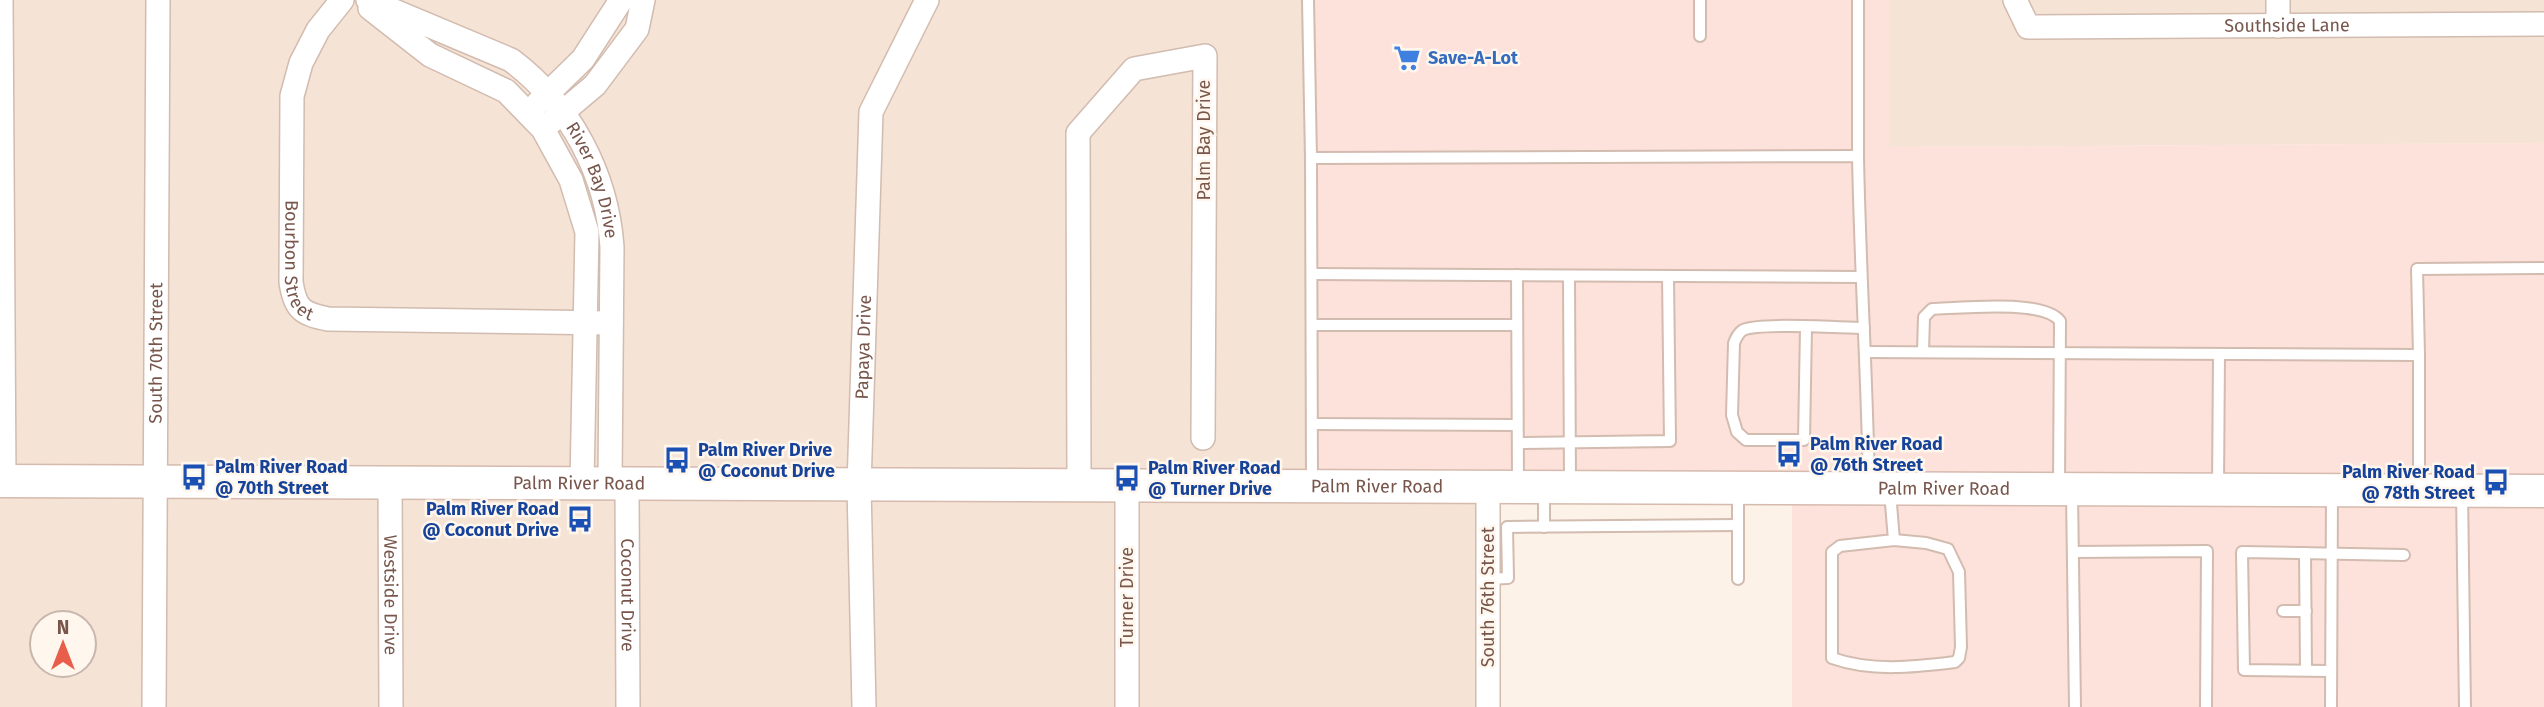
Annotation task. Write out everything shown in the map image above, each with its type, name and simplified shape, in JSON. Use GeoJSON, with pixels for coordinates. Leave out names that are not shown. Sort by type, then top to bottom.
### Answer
{"type":"FeatureCollection","features":[{"type":"Feature","properties":{"kind":"street"},"geometry":{"type":"LineString","coordinates":[[1,0],[2,481]]}},
{"type":"Feature","properties":{"kind":"street","name":"South 70th Street"},"geometry":{"type":"LineString","coordinates":[[154,707],[158,0]]}},
{"type":"Feature","properties":{"kind":"street","name":"Bourbon Street"},"geometry":{"type":"LineString","coordinates":[[342,0],[318,30],[301,63],[292,96],[291,282],[293,297],[300,310],[328,319],[611,323]]}},
{"type":"Feature","properties":{"kind":"street","name":"River Bay Drive"},"geometry":{"type":"LineString","coordinates":[[359,0],[430,55],[506,91],[535,121],[571,180],[587,232],[585,322],[606,483]]}},
{"type":"Feature","properties":{"kind":"street","name":"River Bay Drive"},"geometry":{"type":"LineString","coordinates":[[368,0],[510,60],[528,73],[547,94],[576,131],[588,153],[610,216],[611,323],[606,483]]}},
{"type":"Feature","properties":{"kind":"street"},"geometry":{"type":"LineString","coordinates":[[535,121],[547,94],[583,59],[621,0]]}},
{"type":"Feature","properties":{"kind":"street"},"geometry":{"type":"LineString","coordinates":[[535,121],[562,113],[594,85],[637,29],[643,0]]}},
{"type":"Feature","properties":{"kind":"street","name":"Papaya Drive"},"geometry":{"type":"LineString","coordinates":[[864,707],[859,486],[871,111],[927,0]]}},
{"type":"Feature","properties":{"kind":"street","name":"Southside Lane"},"geometry":{"type":"LineString","coordinates":[[2015,0],[2028,27],[2544,24]]}},
{"type":"Feature","properties":{"kind":"street"},"geometry":{"type":"LineString","coordinates":[[2278,0],[2278,26]]}},
{"type":"Feature","properties":{"kind":"street","name":"Palm Bay Drive"},"geometry":{"type":"LineString","coordinates":[[1079,485],[1078,133],[1134,69],[1205,56],[1203,438]]}},
{"type":"Feature","properties":{"kind":"street","name":"Palm River Road"},"geometry":{"type":"LineString","coordinates":[[2,481],[2544,491]]}},
{"type":"Feature","properties":{"kind":"street","name":"Westside Drive"},"geometry":{"type":"LineString","coordinates":[[390,481],[391,707]]}},
{"type":"Feature","properties":{"kind":"street","name":"Coconut Drive"},"geometry":{"type":"LineString","coordinates":[[606,483],[628,707]]}},
{"type":"Feature","properties":{"kind":"street","name":"Turner Drive"},"geometry":{"type":"LineString","coordinates":[[1127,486],[1128,707]]}},
{"type":"Feature","properties":{"kind":"street","name":"South 76th Street"},"geometry":{"type":"LineString","coordinates":[[1488,707],[1488,579],[1497,528],[1530,488]]}},
{"type":"Feature","properties":{"kind":"lane"},"geometry":{"type":"LineString","coordinates":[[1308,0],[1311,487]]}},
{"type":"Feature","properties":{"kind":"lane"},"geometry":{"type":"LineString","coordinates":[[1700,0],[1700,36]]}},
{"type":"Feature","properties":{"kind":"lane"},"geometry":{"type":"LineString","coordinates":[[1858,0],[1860,277],[1880,489],[1894,541]]}},
{"type":"Feature","properties":{"kind":"lane"},"geometry":{"type":"LineString","coordinates":[[1311,158],[1858,156]]}},
{"type":"Feature","properties":{"kind":"lane"},"geometry":{"type":"LineString","coordinates":[[2419,489],[2417,269],[2544,268]]}},
{"type":"Feature","properties":{"kind":"lane"},"geometry":{"type":"LineString","coordinates":[[1311,274],[1860,277]]}},
{"type":"Feature","properties":{"kind":"lane"},"geometry":{"type":"LineString","coordinates":[[1517,275],[1518,443],[1544,527]]}},
{"type":"Feature","properties":{"kind":"lane"},"geometry":{"type":"LineString","coordinates":[[1530,488],[1570,444],[1569,276]]}},
{"type":"Feature","properties":{"kind":"lane"},"geometry":{"type":"LineString","coordinates":[[1518,443],[1670,441],[1668,276]]}},
{"type":"Feature","properties":{"kind":"lane"},"geometry":{"type":"LineString","coordinates":[[1923,352],[1924,317],[1932,309],[2033,307],[2054,313],[2060,321],[2066,489],[2073,551],[2075,707]]}},
{"type":"Feature","properties":{"kind":"lane"},"geometry":{"type":"LineString","coordinates":[[1311,325],[1517,325]]}},
{"type":"Feature","properties":{"kind":"lane"},"geometry":{"type":"LineString","coordinates":[[1806,327],[1804,440],[1746,440],[1737,432],[1732,415],[1734,343],[1737,335],[1744,330],[1758,327],[1806,327],[1864,328]]}},
{"type":"Feature","properties":{"kind":"lane"},"geometry":{"type":"LineString","coordinates":[[1866,352],[2419,355]]}},
{"type":"Feature","properties":{"kind":"lane"},"geometry":{"type":"LineString","coordinates":[[2218,490],[2220,355]]}},
{"type":"Feature","properties":{"kind":"lane"},"geometry":{"type":"LineString","coordinates":[[1311,424],[1517,425]]}},
{"type":"Feature","properties":{"kind":"lane"},"geometry":{"type":"LineString","coordinates":[[1738,489],[1738,579]]}},
{"type":"Feature","properties":{"kind":"lane"},"geometry":{"type":"LineString","coordinates":[[2462,489],[2465,707]]}},
{"type":"Feature","properties":{"kind":"lane"},"geometry":{"type":"LineString","coordinates":[[2331,707],[2332,490]]}},
{"type":"Feature","properties":{"kind":"lane"},"geometry":{"type":"LineString","coordinates":[[1497,528],[1738,525]]}},
{"type":"Feature","properties":{"kind":"lane"},"geometry":{"type":"LineString","coordinates":[[1894,541],[1926,543],[1948,549],[1959,572],[1961,648],[1959,658],[1955,662],[1862,666],[1832,658],[1832,551],[1840,546],[1894,541]]}},
{"type":"Feature","properties":{"kind":"lane"},"geometry":{"type":"LineString","coordinates":[[2073,551],[2207,551],[2206,707]]}},
{"type":"Feature","properties":{"kind":"lane"},"geometry":{"type":"LineString","coordinates":[[2330,671],[2244,670],[2247,611],[2242,552],[2404,555]]}},
{"type":"Feature","properties":{"kind":"lane"},"geometry":{"type":"LineString","coordinates":[[2305,553],[2306,670]]}},
{"type":"Feature","properties":{"kind":"lane"},"geometry":{"type":"LineString","coordinates":[[2283,611],[2306,611]]}},
{"type":"Feature","properties":{"kind":"shaded area"},"geometry":{"type":"Polygon","coordinates":[[[0,0],[156,0],[150,476],[0,476],[0,0]]]}},
{"type":"Feature","properties":{"kind":"shaded area"},"geometry":{"type":"Polygon","coordinates":[[[161,0],[1304,0],[1309,482],[158,474],[161,0]]]}},
{"type":"Feature","properties":{"kind":"shaded area"},"geometry":{"type":"Polygon","coordinates":[[[1304,0],[1889,0],[1889,147],[2544,143],[2544,481],[1309,482],[1304,0]]]}},
{"type":"Feature","properties":{"kind":"shaded area"},"geometry":{"type":"Polygon","coordinates":[[[1889,0],[2544,0],[2544,143],[1889,147],[1889,0]]]}},
{"type":"Feature","properties":{"kind":"shaded area"},"geometry":{"type":"Polygon","coordinates":[[[157,481],[1484,489],[1483,707],[156,707],[157,481]]]}},
{"type":"Feature","properties":{"kind":"shaded area"},"geometry":{"type":"Polygon","coordinates":[[[0,485],[149,485],[149,707],[0,707],[0,485]]]}},
{"type":"Feature","properties":{"kind":"shaded area"},"geometry":{"type":"Polygon","coordinates":[[[1792,494],[2544,494],[2544,707],[1792,707],[1792,494]]]}},
{"type":"Feature","properties":{"kind":"place","name":"Save-A-Lot"},"geometry":{"type":"Point","coordinates":[1407,58]}},
{"type":"Feature","properties":{"kind":"place","name":"Palm River Road @ 76th Street"},"geometry":{"type":"Point","coordinates":[1789,454]}},
{"type":"Feature","properties":{"kind":"place","name":"Palm River Drive @ Coconut Drive"},"geometry":{"type":"Point","coordinates":[677,460]}},
{"type":"Feature","properties":{"kind":"place","name":"Palm River Road @ 70th Street"},"geometry":{"type":"Point","coordinates":[194,477]}},
{"type":"Feature","properties":{"kind":"place","name":"Palm River Road @ Turner Drive"},"geometry":{"type":"Point","coordinates":[1127,478]}},
{"type":"Feature","properties":{"kind":"place","name":"Palm River Road @ 78th Street"},"geometry":{"type":"Point","coordinates":[2496,482]}},
{"type":"Feature","properties":{"kind":"place","name":"Palm River Road @ Coconut Drive"},"geometry":{"type":"Point","coordinates":[580,519]}}]}
